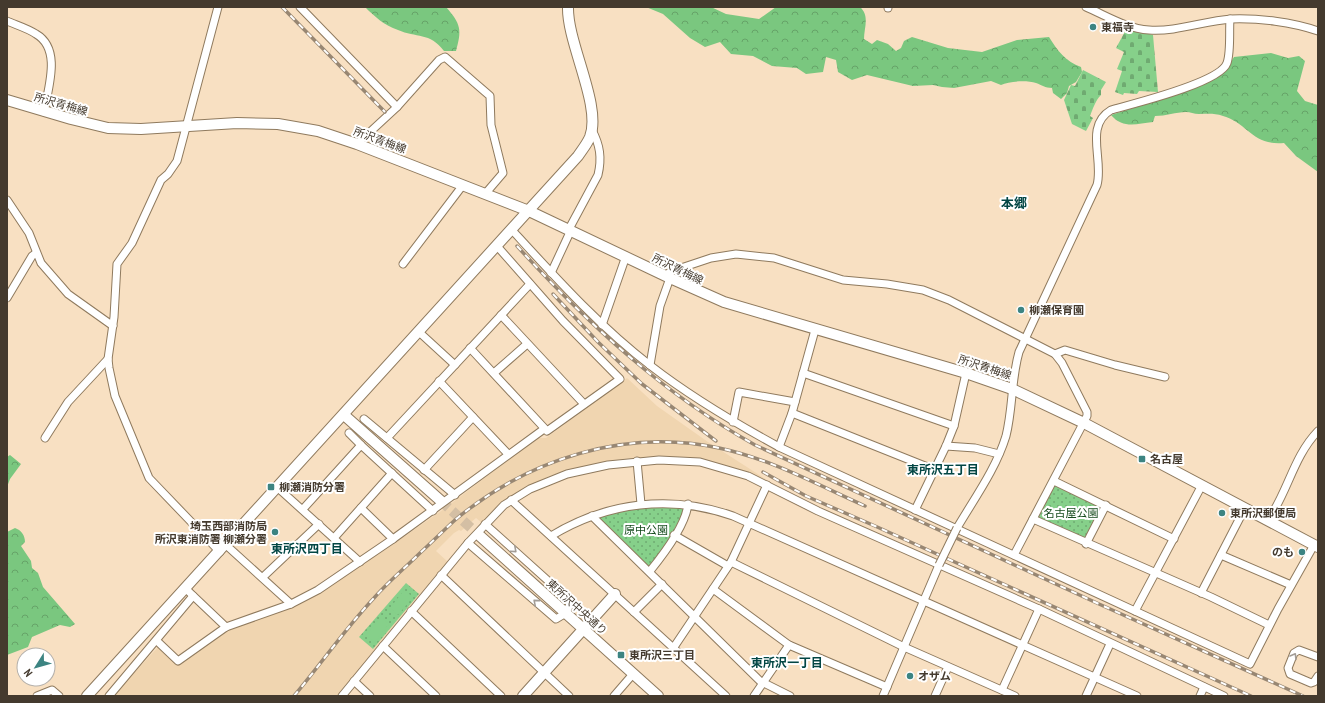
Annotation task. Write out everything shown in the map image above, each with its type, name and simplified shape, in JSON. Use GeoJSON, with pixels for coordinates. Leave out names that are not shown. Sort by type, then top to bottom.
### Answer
{"type":"FeatureCollection","features":[{"type":"Feature","properties":{"kind":"main road"},"geometry":{"type":"LineString","coordinates":[[87,696],[189,593],[223,548],[578,156],[590,138],[592,119],[587,90],[570,27],[568,7]]}},
{"type":"Feature","properties":{"kind":"main road","name":"所沢青梅線"},"geometry":{"type":"LineString","coordinates":[[7,100],[44,112],[108,128],[134,129],[187,127],[237,123],[278,124],[318,131],[357,144],[529,211],[570,229],[667,277],[724,302],[815,330],[966,373],[1012,389],[1084,423],[1316,546]]}},
{"type":"Feature","properties":{"kind":"main road"},"geometry":{"type":"LineString","coordinates":[[344,415],[441,501]]}},
{"type":"Feature","properties":{"kind":"main road","name":"東所沢中央通り"},"geometry":{"type":"LineString","coordinates":[[480,536],[658,696]]}},
{"type":"Feature","properties":{"kind":"main road"},"geometry":{"type":"LineString","coordinates":[[523,696],[615,594]]}},
{"type":"Feature","properties":{"kind":"street"},"geometry":{"type":"LineString","coordinates":[[218,7],[177,161],[168,174],[161,180],[132,243],[117,264],[113,326],[108,359],[112,387],[149,478],[223,548],[263,576],[291,604]]}},
{"type":"Feature","properties":{"kind":"street"},"geometry":{"type":"LineString","coordinates":[[300,7],[396,106]]}},
{"type":"Feature","properties":{"kind":"street"},"geometry":{"type":"LineString","coordinates":[[1086,7],[1135,27],[1149,30],[1230,20],[1257,20],[1300,25],[1318,31]]}},
{"type":"Feature","properties":{"kind":"street"},"geometry":{"type":"LineString","coordinates":[[883,696],[939,565],[957,528],[999,454],[1006,437],[1011,412],[1012,389],[1017,360],[1100,176],[1097,126],[1101,117],[1111,110],[1177,92],[1220,71],[1227,62],[1230,20]]}},
{"type":"Feature","properties":{"kind":"street"},"geometry":{"type":"LineString","coordinates":[[7,21],[36,34],[47,43],[50,49],[51,62],[44,112]]}},
{"type":"Feature","properties":{"kind":"street"},"geometry":{"type":"LineString","coordinates":[[357,144],[396,106],[439,60],[445,57],[490,96],[491,125],[503,173],[485,194]]}},
{"type":"Feature","properties":{"kind":"street"},"geometry":{"type":"LineString","coordinates":[[551,273],[570,229],[598,175],[600,165],[599,146],[592,130]]}},
{"type":"Feature","properties":{"kind":"street"},"geometry":{"type":"LineString","coordinates":[[403,264],[462,185]]}},
{"type":"Feature","properties":{"kind":"street"},"geometry":{"type":"LineString","coordinates":[[7,200],[29,233],[41,263],[68,294],[113,326]]}},
{"type":"Feature","properties":{"kind":"street"},"geometry":{"type":"LineString","coordinates":[[512,230],[551,273],[602,325],[650,365],[732,422],[779,447],[1250,664],[1291,585],[1316,546]]}},
{"type":"Feature","properties":{"kind":"street"},"geometry":{"type":"LineString","coordinates":[[470,348],[547,431],[620,379],[530,284],[497,246]]}},
{"type":"Feature","properties":{"kind":"street"},"geometry":{"type":"LineString","coordinates":[[7,298],[32,256],[36,253]]}},
{"type":"Feature","properties":{"kind":"street"},"geometry":{"type":"LineString","coordinates":[[650,365],[660,306],[667,277],[672,271],[711,258],[736,254],[774,258],[844,280],[887,284],[923,290],[949,300],[1055,354],[1062,363],[1087,412],[1084,423],[1014,555]]}},
{"type":"Feature","properties":{"kind":"street"},"geometry":{"type":"LineString","coordinates":[[602,325],[626,256]]}},
{"type":"Feature","properties":{"kind":"street"},"geometry":{"type":"LineString","coordinates":[[387,438],[530,284]]}},
{"type":"Feature","properties":{"kind":"street"},"geometry":{"type":"LineString","coordinates":[[500,315],[584,404]]}},
{"type":"Feature","properties":{"kind":"street"},"geometry":{"type":"LineString","coordinates":[[779,447],[792,413],[815,330]]}},
{"type":"Feature","properties":{"kind":"street"},"geometry":{"type":"LineString","coordinates":[[419,332],[455,365]]}},
{"type":"Feature","properties":{"kind":"street"},"geometry":{"type":"LineString","coordinates":[[494,373],[527,344]]}},
{"type":"Feature","properties":{"kind":"street"},"geometry":{"type":"LineString","coordinates":[[1055,354],[1065,350],[1115,365],[1165,377]]}},
{"type":"Feature","properties":{"kind":"street"},"geometry":{"type":"LineString","coordinates":[[45,438],[68,402],[108,359]]}},
{"type":"Feature","properties":{"kind":"street"},"geometry":{"type":"LineString","coordinates":[[803,373],[954,426]]}},
{"type":"Feature","properties":{"kind":"street"},"geometry":{"type":"LineString","coordinates":[[915,510],[935,470],[954,426],[966,373]]}},
{"type":"Feature","properties":{"kind":"street"},"geometry":{"type":"LineString","coordinates":[[439,382],[508,454]]}},
{"type":"Feature","properties":{"kind":"street"},"geometry":{"type":"LineString","coordinates":[[732,422],[739,392],[795,402]]}},
{"type":"Feature","properties":{"kind":"street"},"geometry":{"type":"LineString","coordinates":[[792,413],[935,470]]}},
{"type":"Feature","properties":{"kind":"street"},"geometry":{"type":"LineString","coordinates":[[424,470],[473,417]]}},
{"type":"Feature","properties":{"kind":"street"},"geometry":{"type":"LineString","coordinates":[[364,419],[455,495]]}},
{"type":"Feature","properties":{"kind":"street"},"geometry":{"type":"LineString","coordinates":[[157,641],[178,661],[226,627],[291,604],[318,590],[433,511],[508,454],[544,429]]}},
{"type":"Feature","properties":{"kind":"street"},"geometry":{"type":"LineString","coordinates":[[1268,520],[1274,511],[1300,453],[1318,431]]}},
{"type":"Feature","properties":{"kind":"street"},"geometry":{"type":"LineString","coordinates":[[350,434],[433,511]]}},
{"type":"Feature","properties":{"kind":"street"},"geometry":{"type":"LineString","coordinates":[[303,509],[361,445]]}},
{"type":"Feature","properties":{"kind":"street"},"geometry":{"type":"LineString","coordinates":[[946,446],[975,448],[999,454]]}},
{"type":"Feature","properties":{"kind":"street"},"geometry":{"type":"LineString","coordinates":[[637,461],[641,504]]}},
{"type":"Feature","properties":{"kind":"street"},"geometry":{"type":"LineString","coordinates":[[342,696],[468,543],[485,524],[512,500],[530,489],[567,474],[637,461],[700,462],[738,472],[818,511],[1039,609],[1110,644],[1224,696]]}},
{"type":"Feature","properties":{"kind":"street"},"geometry":{"type":"LineString","coordinates":[[334,538],[392,474]]}},
{"type":"Feature","properties":{"kind":"street"},"geometry":{"type":"LineString","coordinates":[[1054,481],[1174,539]]}},
{"type":"Feature","properties":{"kind":"street"},"geometry":{"type":"LineString","coordinates":[[674,647],[730,564],[767,485]]}},
{"type":"Feature","properties":{"kind":"street"},"geometry":{"type":"LineString","coordinates":[[1135,611],[1202,485]]}},
{"type":"Feature","properties":{"kind":"street"},"geometry":{"type":"LineString","coordinates":[[278,488],[360,562]]}},
{"type":"Feature","properties":{"kind":"street"},"geometry":{"type":"LineString","coordinates":[[512,500],[726,696]]}},
{"type":"Feature","properties":{"kind":"street"},"geometry":{"type":"LineString","coordinates":[[551,536],[579,521],[620,507],[661,502],[688,504],[711,508],[1137,696]]}},
{"type":"Feature","properties":{"kind":"street"},"geometry":{"type":"LineString","coordinates":[[650,571],[674,535],[684,517],[688,504]]}},
{"type":"Feature","properties":{"kind":"street"},"geometry":{"type":"LineString","coordinates":[[1086,544],[1106,506]]}},
{"type":"Feature","properties":{"kind":"street"},"geometry":{"type":"LineString","coordinates":[[360,508],[393,539]]}},
{"type":"Feature","properties":{"kind":"street"},"geometry":{"type":"LineString","coordinates":[[1201,593],[1246,508]]}},
{"type":"Feature","properties":{"kind":"street"},"geometry":{"type":"LineString","coordinates":[[592,516],[763,683],[790,696]]}},
{"type":"Feature","properties":{"kind":"street"},"geometry":{"type":"LineString","coordinates":[[1033,519],[1270,625]]}},
{"type":"Feature","properties":{"kind":"street"},"geometry":{"type":"LineString","coordinates":[[263,576],[319,524]]}},
{"type":"Feature","properties":{"kind":"street"},"geometry":{"type":"LineString","coordinates":[[468,543],[556,619],[566,613],[570,604],[565,596],[485,524]]}},
{"type":"Feature","properties":{"kind":"street"},"geometry":{"type":"LineString","coordinates":[[674,535],[730,564],[904,647],[1015,696]]}},
{"type":"Feature","properties":{"kind":"street"},"geometry":{"type":"LineString","coordinates":[[1221,555],[1291,585]]}},
{"type":"Feature","properties":{"kind":"street"},"geometry":{"type":"LineString","coordinates":[[441,575],[569,696]]}},
{"type":"Feature","properties":{"kind":"street"},"geometry":{"type":"LineString","coordinates":[[634,612],[662,584]]}},
{"type":"Feature","properties":{"kind":"street"},"geometry":{"type":"LineString","coordinates":[[713,589],[789,645],[887,687]]}},
{"type":"Feature","properties":{"kind":"street"},"geometry":{"type":"LineString","coordinates":[[109,696],[157,641],[189,593],[226,627]]}},
{"type":"Feature","properties":{"kind":"street"},"geometry":{"type":"LineString","coordinates":[[1002,690],[1039,609]]}},
{"type":"Feature","properties":{"kind":"street"},"geometry":{"type":"LineString","coordinates":[[411,612],[502,696]]}},
{"type":"Feature","properties":{"kind":"street"},"geometry":{"type":"LineString","coordinates":[[1086,696],[1110,644]]}},
{"type":"Feature","properties":{"kind":"street"},"geometry":{"type":"LineString","coordinates":[[754,696],[789,645]]}},
{"type":"Feature","properties":{"kind":"street"},"geometry":{"type":"LineString","coordinates":[[383,646],[436,696]]}},
{"type":"Feature","properties":{"kind":"street"},"geometry":{"type":"LineString","coordinates":[[1318,657],[1299,650],[1294,653],[1288,668],[1290,674],[1311,683],[1314,682],[1318,676]]}},
{"type":"Feature","properties":{"kind":"street"},"geometry":{"type":"LineString","coordinates":[[935,696],[948,667]]}},
{"type":"Feature","properties":{"kind":"street"},"geometry":{"type":"LineString","coordinates":[[614,696],[633,674]]}},
{"type":"Feature","properties":{"kind":"street"},"geometry":{"type":"LineString","coordinates":[[354,682],[370,696]]}},
{"type":"Feature","properties":{"kind":"street"},"geometry":{"type":"LineString","coordinates":[[1200,696],[1204,687]]}},
{"type":"Feature","properties":{"kind":"street"},"geometry":{"type":"LineString","coordinates":[[37,696],[52,690],[59,696]]}},
{"type":"Feature","properties":{"kind":"shaded area"},"geometry":{"type":"Polygon","coordinates":[[[627,378],[657,406],[708,442],[767,480],[733,467],[697,460],[657,457],[623,459],[594,464],[549,476],[512,496],[482,523],[476,518],[461,531],[459,530],[454,533],[436,551],[448,562],[339,696],[113,696],[158,647],[178,665],[205,642],[226,629],[261,617],[351,571],[385,550],[444,509],[520,451],[539,438],[546,438],[627,378]]]}},
{"type":"Feature","properties":{"kind":"green space"},"geometry":{"type":"Polygon","coordinates":[[[365,7],[446,7],[455,18],[459,28],[459,38],[456,51],[444,51],[439,45],[428,38],[388,26],[365,7]]]}},
{"type":"Feature","properties":{"kind":"green space"},"geometry":{"type":"Polygon","coordinates":[[[646,7],[711,7],[726,14],[759,19],[776,7],[860,7],[866,18],[864,39],[872,44],[877,40],[888,44],[896,51],[901,48],[904,41],[912,37],[948,48],[982,52],[1017,40],[1049,37],[1062,55],[1081,67],[1082,72],[1076,82],[1069,86],[1067,93],[1061,99],[1053,93],[1052,88],[1047,88],[1028,81],[1013,82],[1001,85],[991,81],[954,88],[933,85],[913,86],[867,75],[852,80],[838,72],[836,60],[826,57],[823,72],[806,74],[797,68],[772,66],[753,56],[731,54],[720,42],[705,47],[690,38],[663,14],[646,7]]]}},
{"type":"Feature","properties":{"kind":"green space"},"geometry":{"type":"Polygon","coordinates":[[[1127,28],[1153,35],[1158,92],[1139,91],[1137,94],[1124,93],[1123,95],[1115,92],[1122,71],[1117,69],[1124,52],[1116,48],[1127,28]]]}},
{"type":"Feature","properties":{"kind":"green space"},"geometry":{"type":"Polygon","coordinates":[[[1271,53],[1288,58],[1299,56],[1305,61],[1297,91],[1305,101],[1318,105],[1318,172],[1296,156],[1284,143],[1273,143],[1257,138],[1231,119],[1220,115],[1182,112],[1155,116],[1153,122],[1125,124],[1111,115],[1181,93],[1229,65],[1234,57],[1271,53]]]}},
{"type":"Feature","properties":{"kind":"green space"},"geometry":{"type":"Polygon","coordinates":[[[1083,70],[1106,82],[1101,90],[1101,95],[1093,108],[1090,116],[1093,118],[1086,131],[1072,124],[1064,100],[1071,85],[1075,86],[1083,70]]]}},
{"type":"Feature","properties":{"kind":"green space"},"geometry":{"type":"Polygon","coordinates":[[[10,455],[21,464],[10,479],[7,487],[7,457],[10,455]]]}},
{"type":"Feature","properties":{"kind":"green space","name":"名古屋公園"},"geometry":{"type":"Polygon","coordinates":[[[1054,485],[1102,506],[1087,539],[1040,520],[1038,517],[1054,485]]]}},
{"type":"Feature","properties":{"kind":"green space","name":"原中公園"},"geometry":{"type":"Polygon","coordinates":[[[647,506],[682,508],[684,511],[672,534],[651,566],[647,566],[600,520],[600,516],[647,506]]]}},
{"type":"Feature","properties":{"kind":"green space"},"geometry":{"type":"Polygon","coordinates":[[[15,528],[21,531],[25,542],[21,546],[31,561],[32,568],[38,573],[43,587],[75,624],[70,627],[60,625],[32,637],[28,647],[16,647],[16,652],[7,655],[7,532],[15,528]]]}},
{"type":"Feature","properties":{"kind":"green space"},"geometry":{"type":"Polygon","coordinates":[[[406,583],[419,594],[373,649],[359,637],[406,583]]]}},
{"type":"Feature","properties":{"kind":"green space"},"geometry":{"type":"Polygon","coordinates":[[[404,590],[413,597],[398,615],[390,608],[404,590]]]}},
{"type":"Feature","properties":{"kind":"green space"},"geometry":{"type":"Polygon","coordinates":[[[381,617],[389,624],[375,642],[366,635],[381,617]]]}},
{"type":"Feature","properties":{"kind":"tunnel"},"geometry":{"type":"LineString","coordinates":[[441,501],[480,536]]}},
{"type":"Feature","properties":{"kind":"railway"},"geometry":{"type":"LineString","coordinates":[[282,7],[385,112]]}},
{"type":"Feature","properties":{"kind":"railway"},"geometry":{"type":"LineString","coordinates":[[517,246],[571,303],[628,355],[689,403],[721,425],[755,445],[1099,604],[1303,696]]}},
{"type":"Feature","properties":{"kind":"railway"},"geometry":{"type":"LineString","coordinates":[[553,294],[598,342],[642,384],[716,441]]}},
{"type":"Feature","properties":{"kind":"railway"},"geometry":{"type":"LineString","coordinates":[[294,696],[379,592],[455,520],[483,499],[514,480],[546,465],[579,454],[613,446],[648,442],[684,443],[719,448],[776,466],[865,506]]}},
{"type":"Feature","properties":{"kind":"railway"},"geometry":{"type":"LineString","coordinates":[[763,472],[806,496],[1251,696]]}},
{"type":"Feature","properties":{"kind":"place","name":"東福寺"},"geometry":{"type":"Point","coordinates":[1093,27]}},
{"type":"Feature","properties":{"kind":"place","name":"柳瀬保育園"},"geometry":{"type":"Point","coordinates":[1021,310]}},
{"type":"Feature","properties":{"kind":"place","name":"名古屋"},"geometry":{"type":"Point","coordinates":[1142,459]}},
{"type":"Feature","properties":{"kind":"place","name":"柳瀬消防分署"},"geometry":{"type":"Point","coordinates":[271,487]}},
{"type":"Feature","properties":{"kind":"place","name":"東所沢郵便局"},"geometry":{"type":"Point","coordinates":[1222,513]}},
{"type":"Feature","properties":{"kind":"place","name":"埼玉西部消防局 所沢東消防署 柳瀬分署"},"geometry":{"type":"Point","coordinates":[275,532]}},
{"type":"Feature","properties":{"kind":"place","name":"のも"},"geometry":{"type":"Point","coordinates":[1302,552]}},
{"type":"Feature","properties":{"kind":"place","name":"東所沢三丁目"},"geometry":{"type":"Point","coordinates":[621,655]}},
{"type":"Feature","properties":{"kind":"place","name":"オザム"},"geometry":{"type":"Point","coordinates":[910,676]}},
{"type":"Feature","properties":{"kind":"district","name":"本郷"},"geometry":{"type":"Point","coordinates":[1014,203]}},
{"type":"Feature","properties":{"kind":"district","name":"東所沢五丁目"},"geometry":{"type":"Point","coordinates":[943,470]}},
{"type":"Feature","properties":{"kind":"district","name":"東所沢四丁目"},"geometry":{"type":"Point","coordinates":[307,549]}},
{"type":"Feature","properties":{"kind":"district","name":"東所沢一丁目"},"geometry":{"type":"Point","coordinates":[787,663]}}]}
